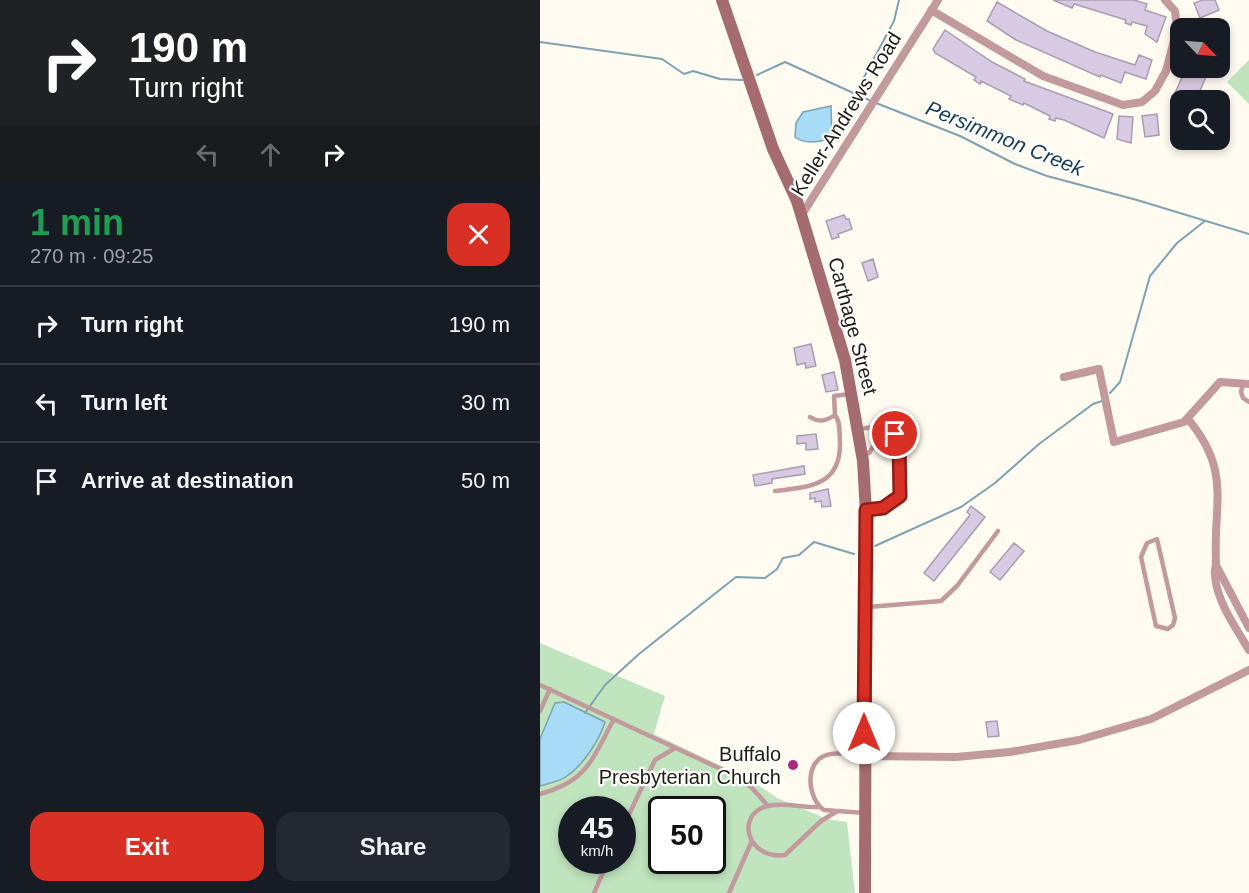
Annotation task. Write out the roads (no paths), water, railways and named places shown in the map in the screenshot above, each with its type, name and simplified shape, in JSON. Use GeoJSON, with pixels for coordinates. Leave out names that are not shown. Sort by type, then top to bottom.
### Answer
{"type":"FeatureCollection","features":[{"type":"Feature","properties":{"kind":"main road","name":"Carthage Street"},"geometry":{"type":"LineString","coordinates":[[722,0],[773,149],[801,216],[845,360],[858,429],[866,510],[865,893]]}},
{"type":"Feature","properties":{"kind":"street","name":"Keller-Andrews Road"},"geometry":{"type":"LineString","coordinates":[[801,216],[938,0]]}},
{"type":"Feature","properties":{"kind":"street"},"geometry":{"type":"LineString","coordinates":[[931,10],[1043,76],[1123,105],[1142,102],[1155,91],[1166,71],[1177,29],[1175,11],[1165,0]]}},
{"type":"Feature","properties":{"kind":"street"},"geometry":{"type":"LineString","coordinates":[[1064,377],[1099,369],[1114,442],[1184,422],[1220,382],[1246,384]]}},
{"type":"Feature","properties":{"kind":"street"},"geometry":{"type":"LineString","coordinates":[[1188,419],[1206,445],[1216,467],[1219,495],[1214,574],[1221,598],[1249,650]]}},
{"type":"Feature","properties":{"kind":"street"},"geometry":{"type":"LineString","coordinates":[[1216,565],[1249,628]]}},
{"type":"Feature","properties":{"kind":"street"},"geometry":{"type":"LineString","coordinates":[[864,756],[965,756],[1010,752],[1078,740],[1151,719],[1249,670]]}},
{"type":"Feature","properties":{"kind":"lane"},"geometry":{"type":"LineString","coordinates":[[1246,384],[1241,392],[1243,398],[1249,402]]}},
{"type":"Feature","properties":{"kind":"lane"},"geometry":{"type":"LineString","coordinates":[[775,491],[815,483],[834,472],[839,459],[840,444],[834,396],[852,393]]}},
{"type":"Feature","properties":{"kind":"lane"},"geometry":{"type":"LineString","coordinates":[[810,417],[816,421],[827,420],[835,414]]}},
{"type":"Feature","properties":{"kind":"lane"},"geometry":{"type":"LineString","coordinates":[[858,429],[874,427],[884,430],[895,434],[899,442],[900,496],[883,508],[866,510]]}},
{"type":"Feature","properties":{"kind":"lane"},"geometry":{"type":"LineString","coordinates":[[862,455],[869,453],[884,430]]}},
{"type":"Feature","properties":{"kind":"lane"},"geometry":{"type":"LineString","coordinates":[[866,607],[941,601],[957,586],[998,531]]}},
{"type":"Feature","properties":{"kind":"lane"},"geometry":{"type":"LineString","coordinates":[[1157,539],[1168,584],[1175,618],[1173,625],[1168,629],[1156,626],[1141,557],[1147,543],[1157,539]]}},
{"type":"Feature","properties":{"kind":"lane"},"geometry":{"type":"LineString","coordinates":[[540,685],[736,776],[752,788],[768,806]]}},
{"type":"Feature","properties":{"kind":"lane"},"geometry":{"type":"LineString","coordinates":[[540,711],[550,689]]}},
{"type":"Feature","properties":{"kind":"lane"},"geometry":{"type":"LineString","coordinates":[[540,794],[567,785],[580,774],[614,719]]}},
{"type":"Feature","properties":{"kind":"lane"},"geometry":{"type":"LineString","coordinates":[[636,800],[655,760],[675,748]]}},
{"type":"Feature","properties":{"kind":"lane"},"geometry":{"type":"LineString","coordinates":[[820,807],[813,795],[811,784],[811,774],[817,760],[831,754],[864,756]]}},
{"type":"Feature","properties":{"kind":"lane"},"geometry":{"type":"LineString","coordinates":[[836,812],[821,821],[785,855],[778,856],[755,847],[748,833],[756,812],[768,806],[820,807],[836,812],[865,813]]}},
{"type":"Feature","properties":{"kind":"lane"},"geometry":{"type":"LineString","coordinates":[[729,893],[752,843]]}},
{"type":"Feature","properties":{"kind":"lane"},"geometry":{"type":"LineString","coordinates":[[594,893],[602,874]]}},
{"type":"Feature","properties":{"kind":"water"},"geometry":{"type":"Polygon","coordinates":[[[831,106],[832,138],[808,142],[795,137],[796,123],[803,112],[831,106]]]}},
{"type":"Feature","properties":{"kind":"water"},"geometry":{"type":"Polygon","coordinates":[[[564,702],[605,722],[595,745],[579,766],[564,778],[540,786],[540,739],[555,703],[564,702]]]}},
{"type":"Feature","properties":{"kind":"waterway"},"geometry":{"type":"LineString","coordinates":[[865,98],[863,79],[894,21],[899,0]]}},
{"type":"Feature","properties":{"kind":"waterway","name":"Persimmon Creek"},"geometry":{"type":"LineString","coordinates":[[540,42],[662,59],[684,74],[693,71],[720,79],[742,80]]}},
{"type":"Feature","properties":{"kind":"waterway","name":"Persimmon Creek"},"geometry":{"type":"LineString","coordinates":[[757,75],[785,62],[871,101]]}},
{"type":"Feature","properties":{"kind":"waterway","name":"Persimmon Creek"},"geometry":{"type":"LineString","coordinates":[[876,103],[960,136],[1015,164],[1047,176],[1249,234]]}},
{"type":"Feature","properties":{"kind":"waterway"},"geometry":{"type":"LineString","coordinates":[[1110,393],[1120,382],[1150,276],[1177,243],[1205,221]]}},
{"type":"Feature","properties":{"kind":"waterway"},"geometry":{"type":"LineString","coordinates":[[875,546],[961,507],[995,483],[1039,444],[1093,404],[1102,401]]}},
{"type":"Feature","properties":{"kind":"waterway"},"geometry":{"type":"LineString","coordinates":[[585,713],[605,685],[639,654],[736,577],[765,578],[777,569],[783,558],[799,555],[814,542],[854,554]]}},
{"type":"Feature","properties":{"kind":"place","name":"Buffalo Presbyterian Church"},"geometry":{"type":"Point","coordinates":[793,765]}}]}
